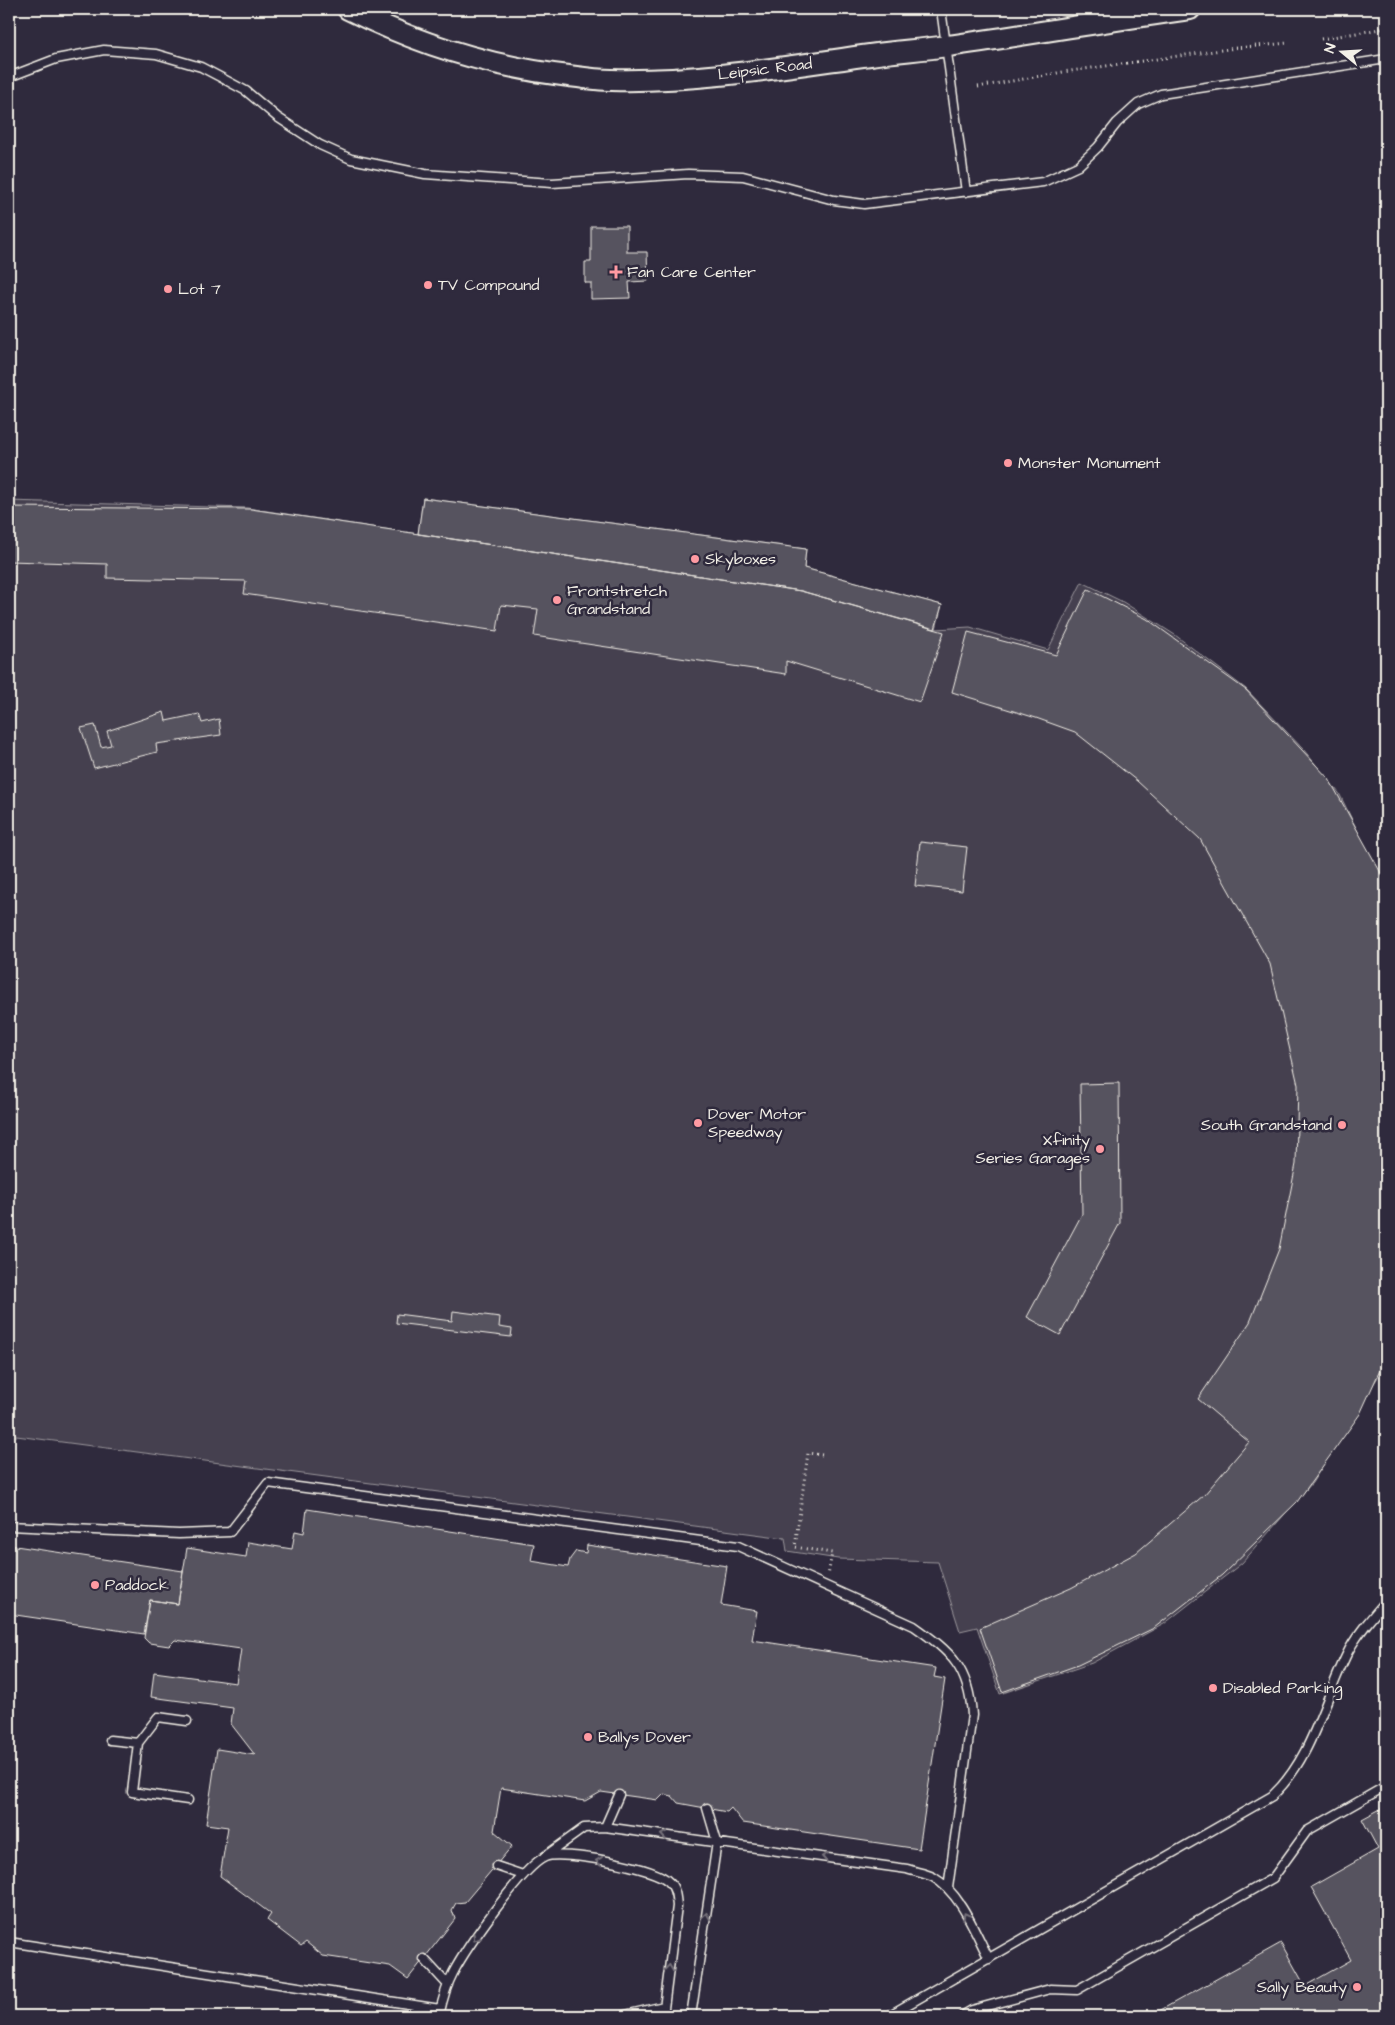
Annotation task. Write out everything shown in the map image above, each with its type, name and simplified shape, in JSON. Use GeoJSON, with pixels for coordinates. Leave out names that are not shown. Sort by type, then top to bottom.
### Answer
{"type":"FeatureCollection","features":[{"type":"Feature","properties":{"kind":"street","name":"Leipsic Road"},"geometry":{"type":"LineString","coordinates":[[348,9],[377,24],[416,40],[468,58],[516,68],[610,80],[648,80],[710,76],[947,46],[1190,9]]}},
{"type":"Feature","properties":{"kind":"lane"},"geometry":{"type":"LineString","coordinates":[[941,9],[966,192]]}},
{"type":"Feature","properties":{"kind":"lane"},"geometry":{"type":"LineString","coordinates":[[9,77],[56,59],[104,50],[156,54],[201,67],[237,86],[277,117],[320,145],[351,159],[425,174],[552,183],[688,174],[743,176],[834,200],[864,204],[1043,182],[1078,166],[1098,147],[1117,123],[1138,104],[1161,94],[1386,60]]}},
{"type":"Feature","properties":{"kind":"lane"},"geometry":{"type":"LineString","coordinates":[[9,1526],[179,1534],[230,1532],[268,1483],[738,1546],[914,1626],[939,1644],[956,1661],[966,1680],[971,1697],[972,1715],[948,1888]]}},
{"type":"Feature","properties":{"kind":"lane"},"geometry":{"type":"LineString","coordinates":[[888,2016],[1272,1796],[1286,1783],[1302,1757],[1349,1651],[1364,1625],[1386,1601]]}},
{"type":"Feature","properties":{"kind":"lane"},"geometry":{"type":"LineString","coordinates":[[187,1721],[158,1717],[138,1743],[132,1792],[188,1800]]}},
{"type":"Feature","properties":{"kind":"lane"},"geometry":{"type":"LineString","coordinates":[[110,1740],[138,1743]]}},
{"type":"Feature","properties":{"kind":"lane"},"geometry":{"type":"LineString","coordinates":[[962,2016],[972,2010],[1050,1989],[1077,1990],[1273,1878],[1307,1831],[1386,1786]]}},
{"type":"Feature","properties":{"kind":"lane"},"geometry":{"type":"LineString","coordinates":[[606,1826],[619,1794]]}},
{"type":"Feature","properties":{"kind":"lane"},"geometry":{"type":"LineString","coordinates":[[691,2016],[717,1842],[706,1808]]}},
{"type":"Feature","properties":{"kind":"lane"},"geometry":{"type":"LineString","coordinates":[[9,1942],[440,2013],[453,1972],[492,1913],[523,1875],[584,1828],[606,1826],[907,1869],[932,1877],[948,1888],[964,1912],[989,1959]]}},
{"type":"Feature","properties":{"kind":"lane"},"geometry":{"type":"LineString","coordinates":[[544,1857],[564,1855],[631,1866],[658,1874],[670,1882],[676,1893],[677,1906],[663,2016]]}},
{"type":"Feature","properties":{"kind":"lane"},"geometry":{"type":"LineString","coordinates":[[496,1866],[523,1875]]}},
{"type":"Feature","properties":{"kind":"lane"},"geometry":{"type":"LineString","coordinates":[[424,1958],[448,1985]]}},
{"type":"Feature","properties":{"kind":"lane"},"geometry":{"type":"LineString","coordinates":[[624,2015],[664,2006]]}},
{"type":"Feature","properties":{"kind":"path"},"geometry":{"type":"LineString","coordinates":[[1321,38],[1386,28]]}},
{"type":"Feature","properties":{"kind":"path"},"geometry":{"type":"LineString","coordinates":[[978,88],[1063,72],[1236,48],[1288,43]]}},
{"type":"Feature","properties":{"kind":"path"},"geometry":{"type":"LineString","coordinates":[[822,1455],[808,1453],[795,1547],[832,1553],[826,1586]]}},
{"type":"Feature","properties":{"kind":"shaded area","name":"Dover Motor Speedway"},"geometry":{"type":"Polygon","coordinates":[[[423,498],[806,549],[804,568],[942,605],[936,629],[970,627],[1048,650],[1082,582],[1123,602],[1175,635],[1246,689],[1303,749],[1339,793],[1386,889],[1386,1357],[1378,1377],[1312,1483],[1242,1563],[1164,1624],[1092,1663],[1000,1694],[977,1627],[960,1631],[938,1562],[838,1559],[787,1551],[785,1538],[9,1435],[9,501],[247,508],[418,534],[423,498]]]}},
{"type":"Feature","properties":{"kind":"building","name":"Fan Care Center"},"geometry":{"type":"Polygon","coordinates":[[[591,226],[627,226],[627,252],[647,252],[648,281],[629,282],[630,298],[591,299],[591,283],[585,283],[585,262],[591,262],[591,226]]]}},
{"type":"Feature","properties":{"kind":"building","name":"Skyboxes"},"geometry":{"type":"Polygon","coordinates":[[[423,498],[806,549],[804,568],[942,605],[935,629],[801,591],[418,534],[423,498]]]}},
{"type":"Feature","properties":{"kind":"building","name":"Frontstretch Grandstand"},"geometry":{"type":"Polygon","coordinates":[[[9,507],[251,509],[801,591],[944,632],[920,702],[786,661],[786,674],[534,636],[538,609],[501,605],[497,631],[244,594],[246,581],[107,578],[107,564],[9,561],[9,507]]]}},
{"type":"Feature","properties":{"kind":"building","name":"South Grandstand"},"geometry":{"type":"Polygon","coordinates":[[[1088,589],[1147,619],[1246,690],[1329,779],[1386,882],[1386,1357],[1360,1414],[1297,1502],[1222,1575],[1154,1628],[1078,1665],[1002,1692],[980,1628],[1071,1588],[1136,1553],[1204,1495],[1249,1442],[1198,1399],[1250,1322],[1279,1249],[1296,1164],[1298,1085],[1270,964],[1200,839],[1137,781],[1075,732],[952,692],[968,632],[1056,655],[1088,589]]]}},
{"type":"Feature","properties":{"kind":"building"},"geometry":{"type":"Polygon","coordinates":[[[164,712],[166,721],[199,714],[202,723],[219,719],[221,735],[156,744],[157,752],[94,768],[81,728],[95,725],[101,747],[111,745],[107,731],[164,712]]]}},
{"type":"Feature","properties":{"kind":"building"},"geometry":{"type":"Polygon","coordinates":[[[920,842],[967,847],[962,891],[915,886],[920,842]]]}},
{"type":"Feature","properties":{"kind":"building","name":"Xfinity Series Garages"},"geometry":{"type":"Polygon","coordinates":[[[1119,1083],[1120,1223],[1060,1335],[1027,1317],[1082,1214],[1080,1084],[1119,1083]]]}},
{"type":"Feature","properties":{"kind":"building"},"geometry":{"type":"Polygon","coordinates":[[[453,1311],[500,1317],[499,1327],[512,1329],[511,1337],[396,1323],[397,1314],[452,1321],[453,1311]]]}},
{"type":"Feature","properties":{"kind":"building","name":"Ballys Dover"},"geometry":{"type":"Polygon","coordinates":[[[307,1509],[534,1544],[531,1561],[568,1567],[570,1559],[576,1551],[586,1553],[587,1545],[727,1566],[721,1605],[757,1611],[752,1640],[936,1668],[934,1677],[945,1679],[919,1849],[743,1823],[731,1808],[727,1812],[678,1803],[672,1796],[664,1794],[658,1800],[601,1792],[585,1801],[501,1788],[494,1831],[512,1846],[465,1902],[456,1903],[452,1910],[455,1919],[408,1979],[390,1966],[323,1956],[306,1942],[301,1946],[267,1920],[271,1914],[220,1876],[228,1827],[206,1824],[217,1749],[255,1755],[231,1724],[233,1708],[151,1697],[154,1672],[236,1683],[241,1649],[175,1640],[169,1646],[149,1643],[144,1638],[150,1600],[178,1604],[187,1548],[246,1557],[248,1542],[292,1549],[295,1531],[304,1533],[307,1509]]]}},
{"type":"Feature","properties":{"kind":"building","name":"Paddock"},"geometry":{"type":"Polygon","coordinates":[[[9,1545],[183,1571],[178,1604],[150,1600],[144,1634],[9,1614],[9,1545]]]}},
{"type":"Feature","properties":{"kind":"building"},"geometry":{"type":"Polygon","coordinates":[[[1386,1806],[1386,2016],[1150,2016],[1281,1943],[1305,1986],[1351,1960],[1311,1887],[1378,1849],[1362,1819],[1386,1806]]]}},
{"type":"Feature","properties":{"kind":"place","name":"Fan Care Center"},"geometry":{"type":"Point","coordinates":[616,272]}},
{"type":"Feature","properties":{"kind":"place","name":"TV Compound"},"geometry":{"type":"Point","coordinates":[428,285]}},
{"type":"Feature","properties":{"kind":"place","name":"Lot 7"},"geometry":{"type":"Point","coordinates":[168,289]}},
{"type":"Feature","properties":{"kind":"place","name":"Monster Monument"},"geometry":{"type":"Point","coordinates":[1008,463]}},
{"type":"Feature","properties":{"kind":"place","name":"Skyboxes"},"geometry":{"type":"Point","coordinates":[695,559]}},
{"type":"Feature","properties":{"kind":"place","name":"Frontstretch Grandstand"},"geometry":{"type":"Point","coordinates":[557,600]}},
{"type":"Feature","properties":{"kind":"place","name":"Dover Motor Speedway"},"geometry":{"type":"Point","coordinates":[698,1123]}},
{"type":"Feature","properties":{"kind":"place","name":"South Grandstand"},"geometry":{"type":"Point","coordinates":[1342,1125]}},
{"type":"Feature","properties":{"kind":"place","name":"Xfinity Series Garages"},"geometry":{"type":"Point","coordinates":[1100,1149]}},
{"type":"Feature","properties":{"kind":"place","name":"Paddock"},"geometry":{"type":"Point","coordinates":[95,1585]}},
{"type":"Feature","properties":{"kind":"place","name":"Disabled Parking"},"geometry":{"type":"Point","coordinates":[1213,1688]}},
{"type":"Feature","properties":{"kind":"place","name":"Ballys Dover"},"geometry":{"type":"Point","coordinates":[588,1737]}},
{"type":"Feature","properties":{"kind":"place","name":"Sally Beauty"},"geometry":{"type":"Point","coordinates":[1357,1987]}}]}
